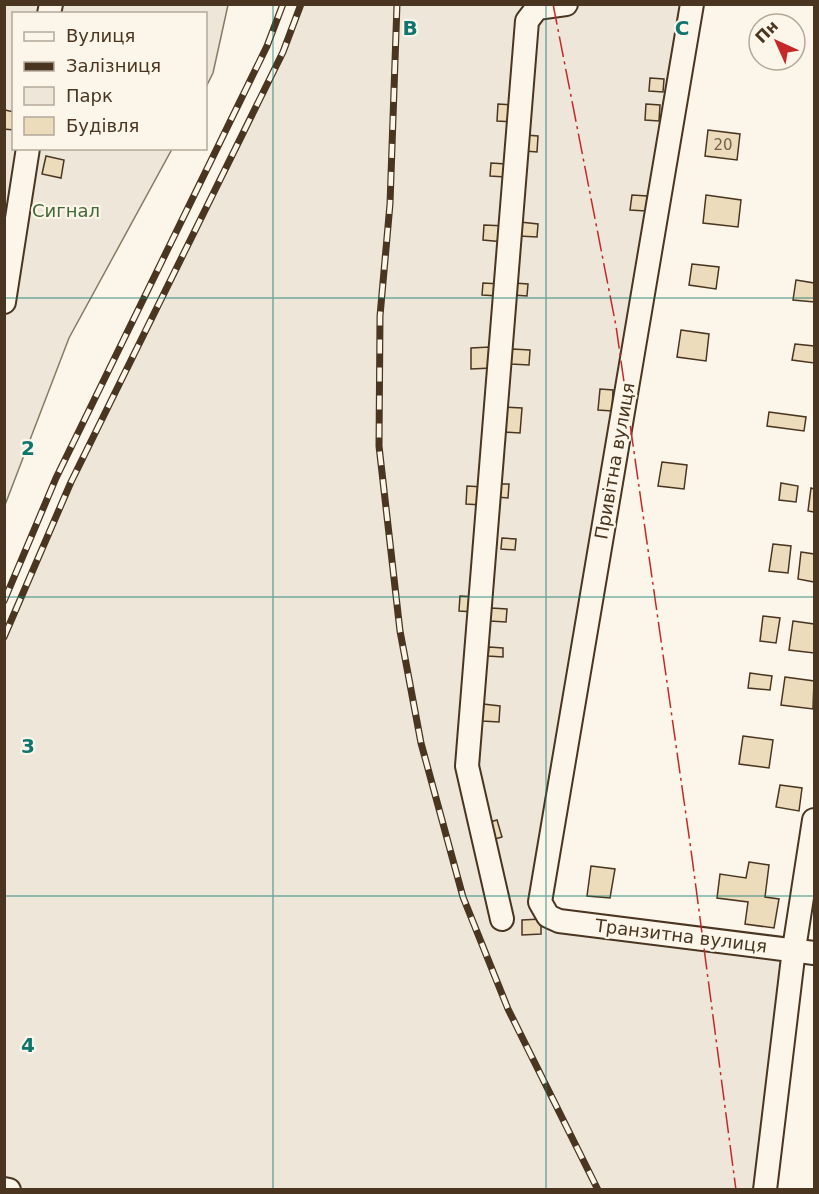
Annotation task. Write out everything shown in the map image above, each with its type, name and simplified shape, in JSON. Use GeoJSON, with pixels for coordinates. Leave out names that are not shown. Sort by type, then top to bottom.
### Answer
{"type":"FeatureCollection","features":[{"type":"Feature","properties":{"kind":"street"},"geometry":{"type":"LineString","coordinates":[[502,919],[467,766],[527,21],[537,8],[566,4]]}},
{"type":"Feature","properties":{"kind":"street","name":"Привітна вулиця"},"geometry":{"type":"LineString","coordinates":[[548,916],[540,902],[692,4]]}},
{"type":"Feature","properties":{"kind":"street"},"geometry":{"type":"LineString","coordinates":[[4,302],[28,150]]}},
{"type":"Feature","properties":{"kind":"street"},"geometry":{"type":"LineString","coordinates":[[765,1190],[804,951],[814,820]]}},
{"type":"Feature","properties":{"kind":"street","name":"Транзитна вулиця"},"geometry":{"type":"LineString","coordinates":[[548,916],[558,921],[804,951]]}},
{"type":"Feature","properties":{"kind":"green space","name":"Сигнал"},"geometry":{"type":"Polygon","coordinates":[[[5,5],[228,5],[213,73],[207,85],[207,12],[12,12],[12,150],[171,150],[69,338],[5,505],[5,5]]]}},
{"type":"Feature","properties":{"kind":"green space"},"geometry":{"type":"Polygon","coordinates":[[[301,5],[692,5],[548,916],[794,949],[765,1189],[5,1190],[5,637],[71,482],[283,52],[301,5]]]}},
{"type":"Feature","properties":{"kind":"building"},"geometry":{"type":"Polygon","coordinates":[[[650,78],[664,79],[663,92],[649,91],[650,78]]]}},
{"type":"Feature","properties":{"kind":"building"},"geometry":{"type":"Polygon","coordinates":[[[498,104],[514,105],[513,122],[497,121],[498,104]]]}},
{"type":"Feature","properties":{"kind":"building"},"geometry":{"type":"Polygon","coordinates":[[[646,104],[660,105],[659,121],[645,120],[646,104]]]}},
{"type":"Feature","properties":{"kind":"building"},"geometry":{"type":"Polygon","coordinates":[[[5,110],[12,112],[12,130],[4,129],[5,110]]]}},
{"type":"Feature","properties":{"kind":"building"},"geometry":{"type":"Polygon","coordinates":[[[708,130],[740,134],[737,160],[705,156],[708,130]]]}},
{"type":"Feature","properties":{"kind":"building"},"geometry":{"type":"Polygon","coordinates":[[[526,135],[538,136],[537,152],[525,151],[526,135]]]}},
{"type":"Feature","properties":{"kind":"building"},"geometry":{"type":"Polygon","coordinates":[[[46,156],[64,160],[61,178],[42,174],[46,156]]]}},
{"type":"Feature","properties":{"kind":"building"},"geometry":{"type":"Polygon","coordinates":[[[491,163],[506,164],[505,177],[490,176],[491,163]]]}},
{"type":"Feature","properties":{"kind":"building"},"geometry":{"type":"Polygon","coordinates":[[[632,195],[647,196],[646,211],[630,210],[632,195]]]}},
{"type":"Feature","properties":{"kind":"building"},"geometry":{"type":"Polygon","coordinates":[[[706,195],[741,200],[738,227],[703,223],[706,195]]]}},
{"type":"Feature","properties":{"kind":"building"},"geometry":{"type":"Polygon","coordinates":[[[520,222],[538,224],[537,237],[519,236],[520,222]]]}},
{"type":"Feature","properties":{"kind":"building"},"geometry":{"type":"Polygon","coordinates":[[[484,225],[506,226],[504,242],[483,240],[484,225]]]}},
{"type":"Feature","properties":{"kind":"building"},"geometry":{"type":"Polygon","coordinates":[[[692,264],[719,267],[716,289],[689,285],[692,264]]]}},
{"type":"Feature","properties":{"kind":"building"},"geometry":{"type":"Polygon","coordinates":[[[796,280],[814,283],[814,302],[793,300],[796,280]]]}},
{"type":"Feature","properties":{"kind":"building"},"geometry":{"type":"Polygon","coordinates":[[[483,283],[500,284],[499,296],[482,295],[483,283]]]}},
{"type":"Feature","properties":{"kind":"building"},"geometry":{"type":"Polygon","coordinates":[[[514,283],[528,284],[527,296],[513,295],[514,283]]]}},
{"type":"Feature","properties":{"kind":"building"},"geometry":{"type":"Polygon","coordinates":[[[681,330],[709,334],[706,361],[677,357],[681,330]]]}},
{"type":"Feature","properties":{"kind":"building"},"geometry":{"type":"Polygon","coordinates":[[[795,344],[814,346],[814,363],[792,360],[795,344]]]}},
{"type":"Feature","properties":{"kind":"building"},"geometry":{"type":"Polygon","coordinates":[[[490,347],[491,368],[471,369],[471,348],[490,347]]]}},
{"type":"Feature","properties":{"kind":"building"},"geometry":{"type":"Polygon","coordinates":[[[512,349],[530,350],[529,365],[511,364],[512,349]]]}},
{"type":"Feature","properties":{"kind":"building"},"geometry":{"type":"Polygon","coordinates":[[[600,389],[613,390],[612,411],[598,410],[600,389]]]}},
{"type":"Feature","properties":{"kind":"building"},"geometry":{"type":"Polygon","coordinates":[[[505,407],[522,408],[520,433],[504,432],[505,407]]]}},
{"type":"Feature","properties":{"kind":"building"},"geometry":{"type":"Polygon","coordinates":[[[769,412],[806,417],[804,431],[767,426],[769,412]]]}},
{"type":"Feature","properties":{"kind":"building"},"geometry":{"type":"Polygon","coordinates":[[[662,462],[687,465],[684,489],[658,486],[662,462]]]}},
{"type":"Feature","properties":{"kind":"building"},"geometry":{"type":"Polygon","coordinates":[[[781,483],[798,486],[796,502],[779,500],[781,483]]]}},
{"type":"Feature","properties":{"kind":"building"},"geometry":{"type":"Polygon","coordinates":[[[498,484],[509,484],[508,498],[497,497],[498,484]]]}},
{"type":"Feature","properties":{"kind":"building"},"geometry":{"type":"Polygon","coordinates":[[[467,486],[483,487],[482,505],[466,504],[467,486]]]}},
{"type":"Feature","properties":{"kind":"building"},"geometry":{"type":"Polygon","coordinates":[[[811,488],[814,489],[814,512],[808,511],[811,488]]]}},
{"type":"Feature","properties":{"kind":"building"},"geometry":{"type":"Polygon","coordinates":[[[502,538],[516,539],[515,550],[501,549],[502,538]]]}},
{"type":"Feature","properties":{"kind":"building"},"geometry":{"type":"Polygon","coordinates":[[[773,544],[791,546],[788,573],[769,571],[773,544]]]}},
{"type":"Feature","properties":{"kind":"building"},"geometry":{"type":"Polygon","coordinates":[[[801,552],[814,554],[814,582],[798,579],[801,552]]]}},
{"type":"Feature","properties":{"kind":"building"},"geometry":{"type":"Polygon","coordinates":[[[460,596],[475,597],[474,612],[459,611],[460,596]]]}},
{"type":"Feature","properties":{"kind":"building"},"geometry":{"type":"Polygon","coordinates":[[[491,608],[507,609],[506,622],[490,621],[491,608]]]}},
{"type":"Feature","properties":{"kind":"building"},"geometry":{"type":"Polygon","coordinates":[[[763,616],[780,618],[776,643],[760,641],[763,616]]]}},
{"type":"Feature","properties":{"kind":"building"},"geometry":{"type":"Polygon","coordinates":[[[793,621],[814,624],[814,653],[789,650],[793,621]]]}},
{"type":"Feature","properties":{"kind":"building"},"geometry":{"type":"Polygon","coordinates":[[[489,647],[503,648],[503,657],[488,656],[489,647]]]}},
{"type":"Feature","properties":{"kind":"building"},"geometry":{"type":"Polygon","coordinates":[[[750,673],[772,676],[770,690],[748,688],[750,673]]]}},
{"type":"Feature","properties":{"kind":"building"},"geometry":{"type":"Polygon","coordinates":[[[785,677],[814,681],[813,709],[781,705],[785,677]]]}},
{"type":"Feature","properties":{"kind":"building"},"geometry":{"type":"Polygon","coordinates":[[[483,704],[500,706],[499,722],[482,721],[483,704]]]}},
{"type":"Feature","properties":{"kind":"building"},"geometry":{"type":"Polygon","coordinates":[[[743,736],[773,740],[769,768],[739,764],[743,736]]]}},
{"type":"Feature","properties":{"kind":"building"},"geometry":{"type":"Polygon","coordinates":[[[780,785],[802,788],[799,811],[776,807],[780,785]]]}},
{"type":"Feature","properties":{"kind":"building"},"geometry":{"type":"Polygon","coordinates":[[[497,820],[502,837],[488,841],[483,824],[497,820]]]}},
{"type":"Feature","properties":{"kind":"building"},"geometry":{"type":"Polygon","coordinates":[[[749,862],[769,865],[765,897],[779,899],[774,928],[745,924],[748,902],[717,898],[720,874],[746,878],[749,862]]]}},
{"type":"Feature","properties":{"kind":"building"},"geometry":{"type":"Polygon","coordinates":[[[591,866],[615,869],[610,898],[587,896],[591,866]]]}},
{"type":"Feature","properties":{"kind":"building"},"geometry":{"type":"Polygon","coordinates":[[[541,919],[541,934],[522,935],[522,920],[541,919]]]}},
{"type":"Feature","properties":{"kind":"railway"},"geometry":{"type":"LineString","coordinates":[[4,601],[56,478],[267,46],[283,4]]}},
{"type":"Feature","properties":{"kind":"railway"},"geometry":{"type":"LineString","coordinates":[[4,637],[71,482],[283,52],[301,4]]}},
{"type":"Feature","properties":{"kind":"railway"},"geometry":{"type":"LineString","coordinates":[[397,4],[390,204],[380,316],[379,446],[400,631],[421,743],[463,897],[508,1009],[598,1190]]}},
{"type":"Feature","properties":{"kind":"power"},"geometry":{"type":"LineString","coordinates":[[553,4],[616,326],[691,850],[736,1190]]}}]}
